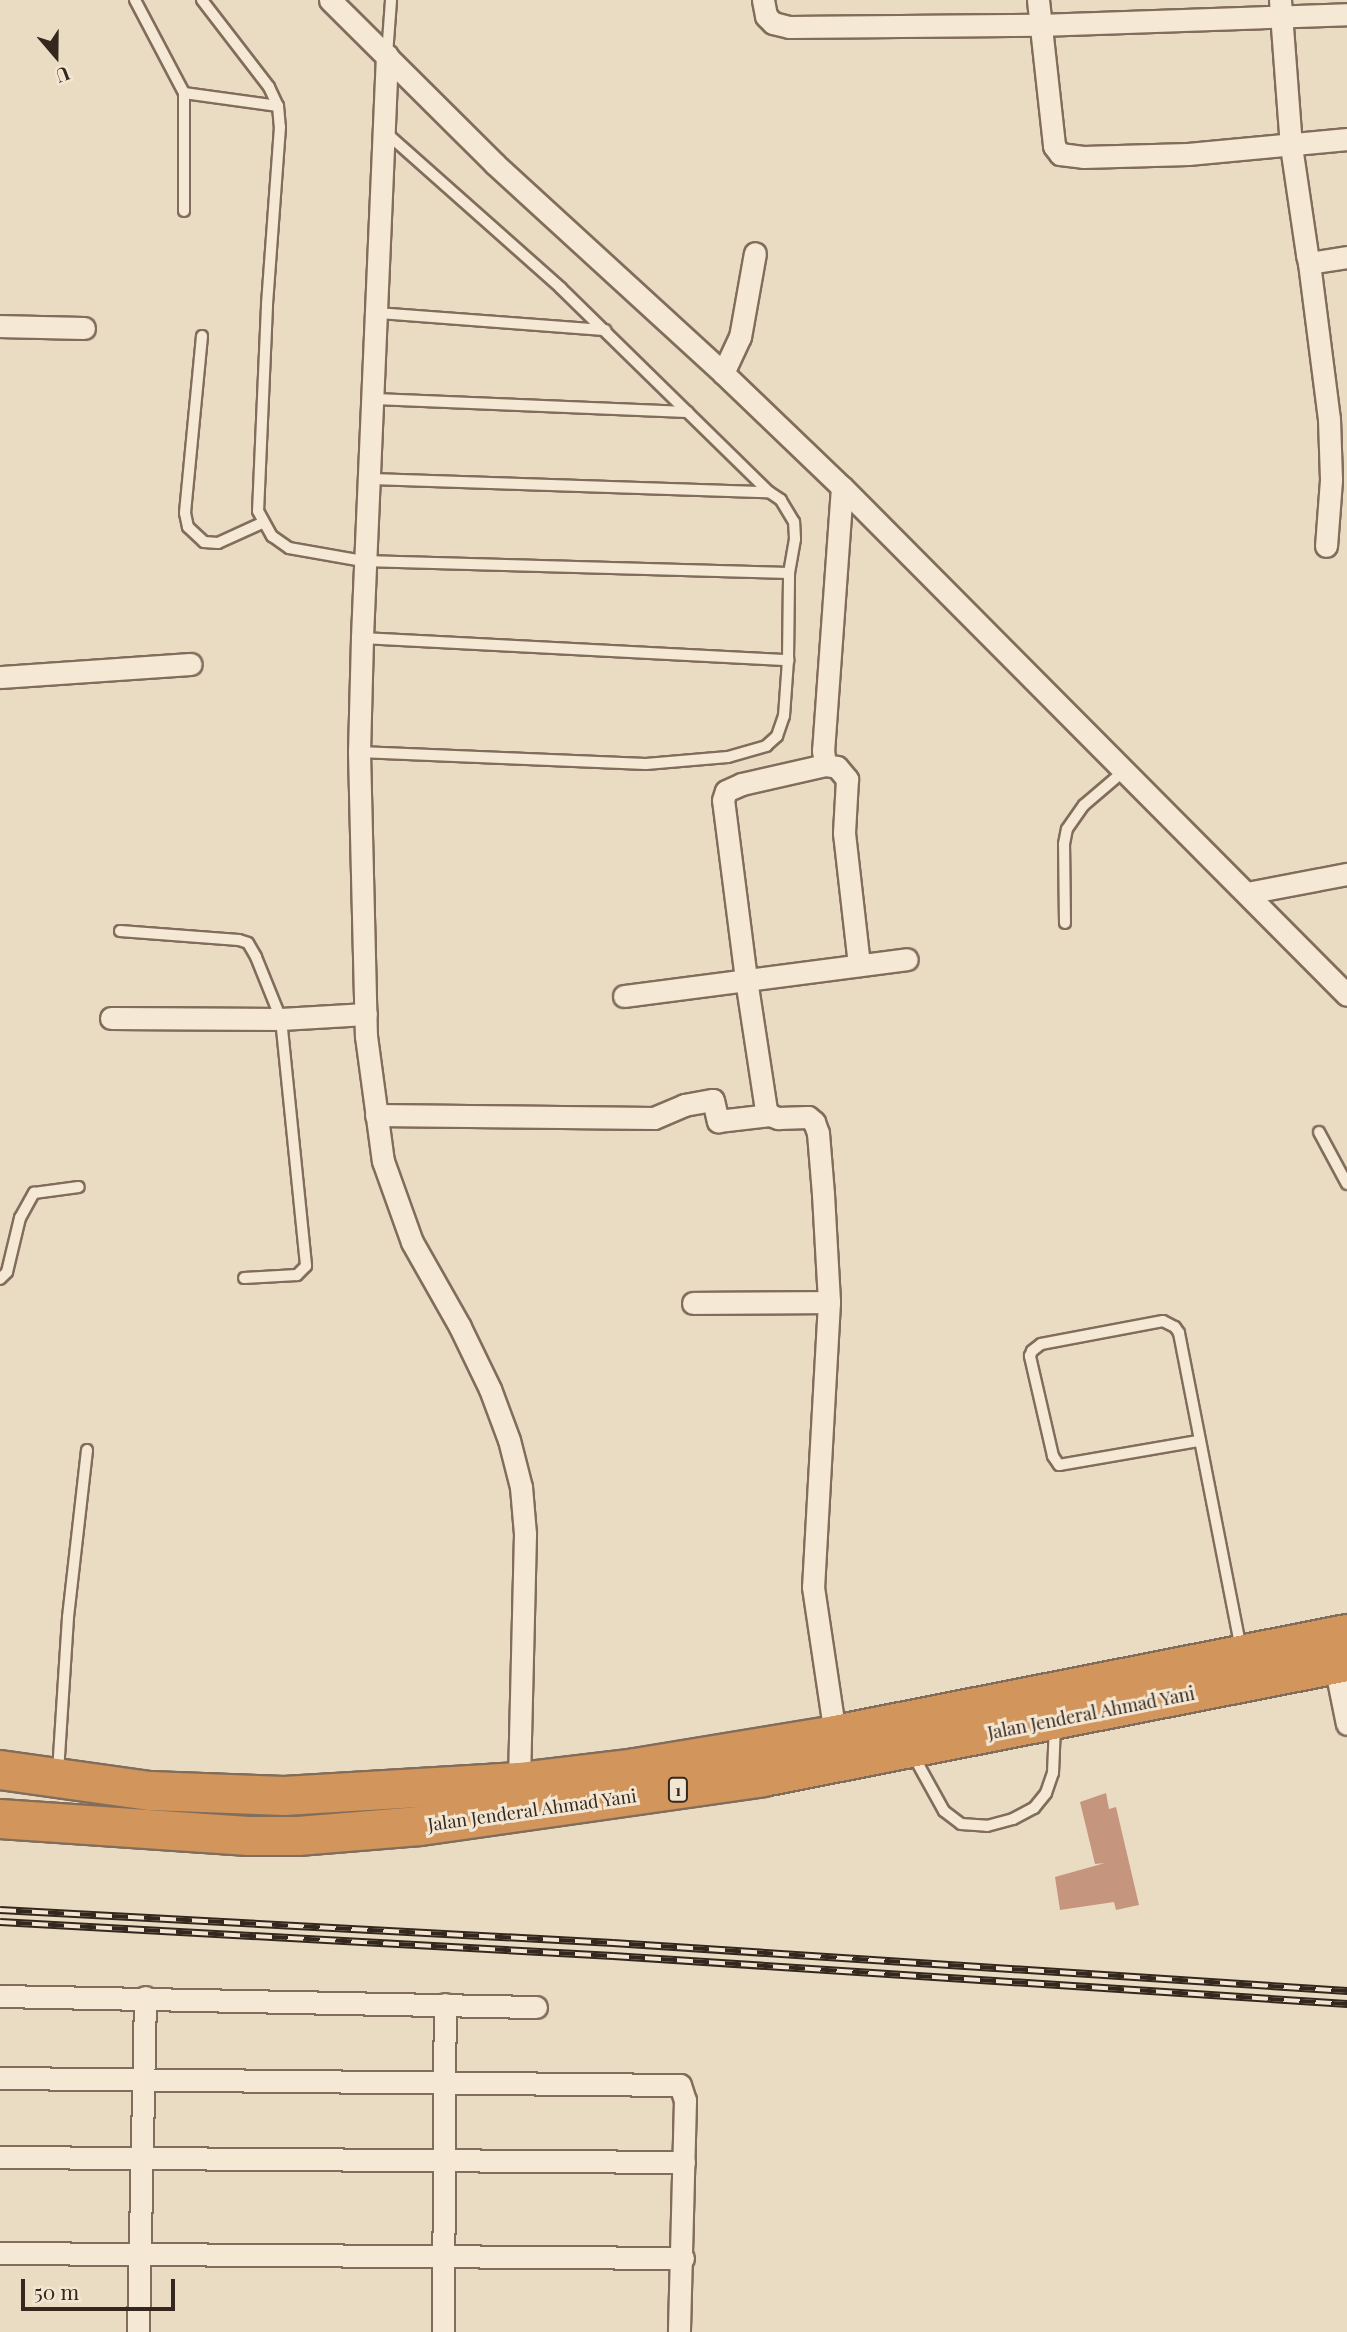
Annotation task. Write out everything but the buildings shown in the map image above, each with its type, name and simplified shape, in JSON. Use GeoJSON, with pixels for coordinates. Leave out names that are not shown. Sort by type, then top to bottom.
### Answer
{"type":"FeatureCollection","features":[{"type":"Feature","properties":{"kind":"highway","name":"Jalan Jenderal Ahmad Yani"},"geometry":{"type":"LineString","coordinates":[[0,1770],[150,1791],[284,1796],[519,1782],[636,1768],[1343,1653]]}},
{"type":"Feature","properties":{"kind":"highway","name":"Jalan Jenderal Ahmad Yani"},"geometry":{"type":"LineString","coordinates":[[0,1819],[248,1836],[350,1833],[566,1807],[763,1777],[909,1749],[1055,1719],[1243,1668]]}},
{"type":"Feature","properties":{"kind":"street"},"geometry":{"type":"LineString","coordinates":[[330,0],[495,164],[723,373],[842,487],[1347,995]]}},
{"type":"Feature","properties":{"kind":"street"},"geometry":{"type":"LineString","coordinates":[[763,0],[766,16],[773,23],[789,27],[1039,25],[1281,7],[1347,14]]}},
{"type":"Feature","properties":{"kind":"street"},"geometry":{"type":"LineString","coordinates":[[1038,0],[1054,146],[1060,154],[1083,157],[1188,155],[1347,139]]}},
{"type":"Feature","properties":{"kind":"street"},"geometry":{"type":"LineString","coordinates":[[1281,7],[1291,146],[1339,479],[1326,546]]}},
{"type":"Feature","properties":{"kind":"street"},"geometry":{"type":"LineString","coordinates":[[387,55],[382,129],[374,399],[363,561],[359,752],[366,1014],[383,1161],[412,1242],[460,1327],[490,1389],[509,1440],[521,1487],[525,1560],[519,1782]]}},
{"type":"Feature","properties":{"kind":"street"},"geometry":{"type":"LineString","coordinates":[[723,373],[740,337],[755,253]]}},
{"type":"Feature","properties":{"kind":"street"},"geometry":{"type":"LineString","coordinates":[[1309,263],[1347,257]]}},
{"type":"Feature","properties":{"kind":"street"},"geometry":{"type":"LineString","coordinates":[[0,326],[84,328]]}},
{"type":"Feature","properties":{"kind":"street"},"geometry":{"type":"LineString","coordinates":[[825,765],[824,724],[842,487]]}},
{"type":"Feature","properties":{"kind":"street"},"geometry":{"type":"LineString","coordinates":[[0,677],[191,664]]}},
{"type":"Feature","properties":{"kind":"street"},"geometry":{"type":"LineString","coordinates":[[770,1115],[766,1110],[746,979],[723,800],[726,791],[742,784],[825,765],[837,767],[848,779],[844,833],[859,965]]}},
{"type":"Feature","properties":{"kind":"street"},"geometry":{"type":"LineString","coordinates":[[1247,893],[1347,874]]}},
{"type":"Feature","properties":{"kind":"street"},"geometry":{"type":"LineString","coordinates":[[624,996],[907,959]]}},
{"type":"Feature","properties":{"kind":"street"},"geometry":{"type":"LineString","coordinates":[[111,1018],[281,1019],[366,1014]]}},
{"type":"Feature","properties":{"kind":"street"},"geometry":{"type":"LineString","coordinates":[[376,1115],[654,1118],[684,1105],[713,1100],[718,1121],[770,1115],[778,1118],[808,1118],[814,1122],[818,1133],[829,1302],[813,1587],[835,1735]]}},
{"type":"Feature","properties":{"kind":"street"},"geometry":{"type":"LineString","coordinates":[[693,1303],[829,1302]]}},
{"type":"Feature","properties":{"kind":"street"},"geometry":{"type":"LineString","coordinates":[[1343,1653],[1347,1724]]}},
{"type":"Feature","properties":{"kind":"street"},"geometry":{"type":"LineString","coordinates":[[0,1996],[536,2007]]}},
{"type":"Feature","properties":{"kind":"street"},"geometry":{"type":"LineString","coordinates":[[138,2332],[141,2080],[145,1997]]}},
{"type":"Feature","properties":{"kind":"street"},"geometry":{"type":"LineString","coordinates":[[443,2332],[445,2004]]}},
{"type":"Feature","properties":{"kind":"street"},"geometry":{"type":"LineString","coordinates":[[0,2078],[680,2085],[685,2100],[679,2332]]}},
{"type":"Feature","properties":{"kind":"street"},"geometry":{"type":"LineString","coordinates":[[0,2157],[684,2162]]}},
{"type":"Feature","properties":{"kind":"street"},"geometry":{"type":"LineString","coordinates":[[0,2253],[683,2258]]}},
{"type":"Feature","properties":{"kind":"lane"},"geometry":{"type":"LineString","coordinates":[[135,0],[184,93],[184,211]]}},
{"type":"Feature","properties":{"kind":"lane"},"geometry":{"type":"LineString","coordinates":[[202,0],[268,87],[278,106],[280,127],[267,306],[258,511],[262,523],[289,548],[363,561],[789,573]]}},
{"type":"Feature","properties":{"kind":"lane"},"geometry":{"type":"LineString","coordinates":[[387,55],[391,0]]}},
{"type":"Feature","properties":{"kind":"lane"},"geometry":{"type":"LineString","coordinates":[[184,93],[278,106]]}},
{"type":"Feature","properties":{"kind":"lane"},"geometry":{"type":"LineString","coordinates":[[359,752],[646,764],[754,751],[766,746],[777,736],[784,716],[789,573],[795,539],[794,522],[781,500],[769,492],[605,330],[382,129]]}},
{"type":"Feature","properties":{"kind":"lane"},"geometry":{"type":"LineString","coordinates":[[377,313],[605,330]]}},
{"type":"Feature","properties":{"kind":"lane"},"geometry":{"type":"LineString","coordinates":[[202,336],[185,513],[188,527],[204,542],[218,543],[262,523]]}},
{"type":"Feature","properties":{"kind":"lane"},"geometry":{"type":"LineString","coordinates":[[374,399],[688,412]]}},
{"type":"Feature","properties":{"kind":"lane"},"geometry":{"type":"LineString","coordinates":[[369,479],[769,492]]}},
{"type":"Feature","properties":{"kind":"lane"},"geometry":{"type":"LineString","coordinates":[[362,638],[788,660]]}},
{"type":"Feature","properties":{"kind":"lane"},"geometry":{"type":"LineString","coordinates":[[1065,923],[1064,844],[1067,829],[1084,806],[1124,771]]}},
{"type":"Feature","properties":{"kind":"lane"},"geometry":{"type":"LineString","coordinates":[[120,931],[239,940],[248,943],[281,1019],[306,1266],[297,1275],[244,1278]]}},
{"type":"Feature","properties":{"kind":"lane"},"geometry":{"type":"LineString","coordinates":[[1319,1132],[1347,1184]]}},
{"type":"Feature","properties":{"kind":"lane"},"geometry":{"type":"LineString","coordinates":[[0,1279],[7,1272],[20,1218],[34,1193],[79,1187]]}},
{"type":"Feature","properties":{"kind":"lane"},"geometry":{"type":"LineString","coordinates":[[1198,1441],[1059,1465],[1053,1456],[1030,1356],[1041,1344],[1163,1321],[1171,1324],[1179,1333],[1243,1668]]}},
{"type":"Feature","properties":{"kind":"lane"},"geometry":{"type":"LineString","coordinates":[[58,1778],[68,1617],[87,1450]]}},
{"type":"Feature","properties":{"kind":"lane"},"geometry":{"type":"LineString","coordinates":[[909,1749],[944,1811],[961,1824],[987,1826],[1013,1819],[1034,1808],[1046,1793],[1053,1773],[1055,1719]]}},
{"type":"Feature","properties":{"kind":"railway"},"geometry":{"type":"LineString","coordinates":[[0,1910],[613,1943],[1347,1991]]}},
{"type":"Feature","properties":{"kind":"railway"},"geometry":{"type":"LineString","coordinates":[[0,1922],[613,1956],[1347,2004]]}}]}
